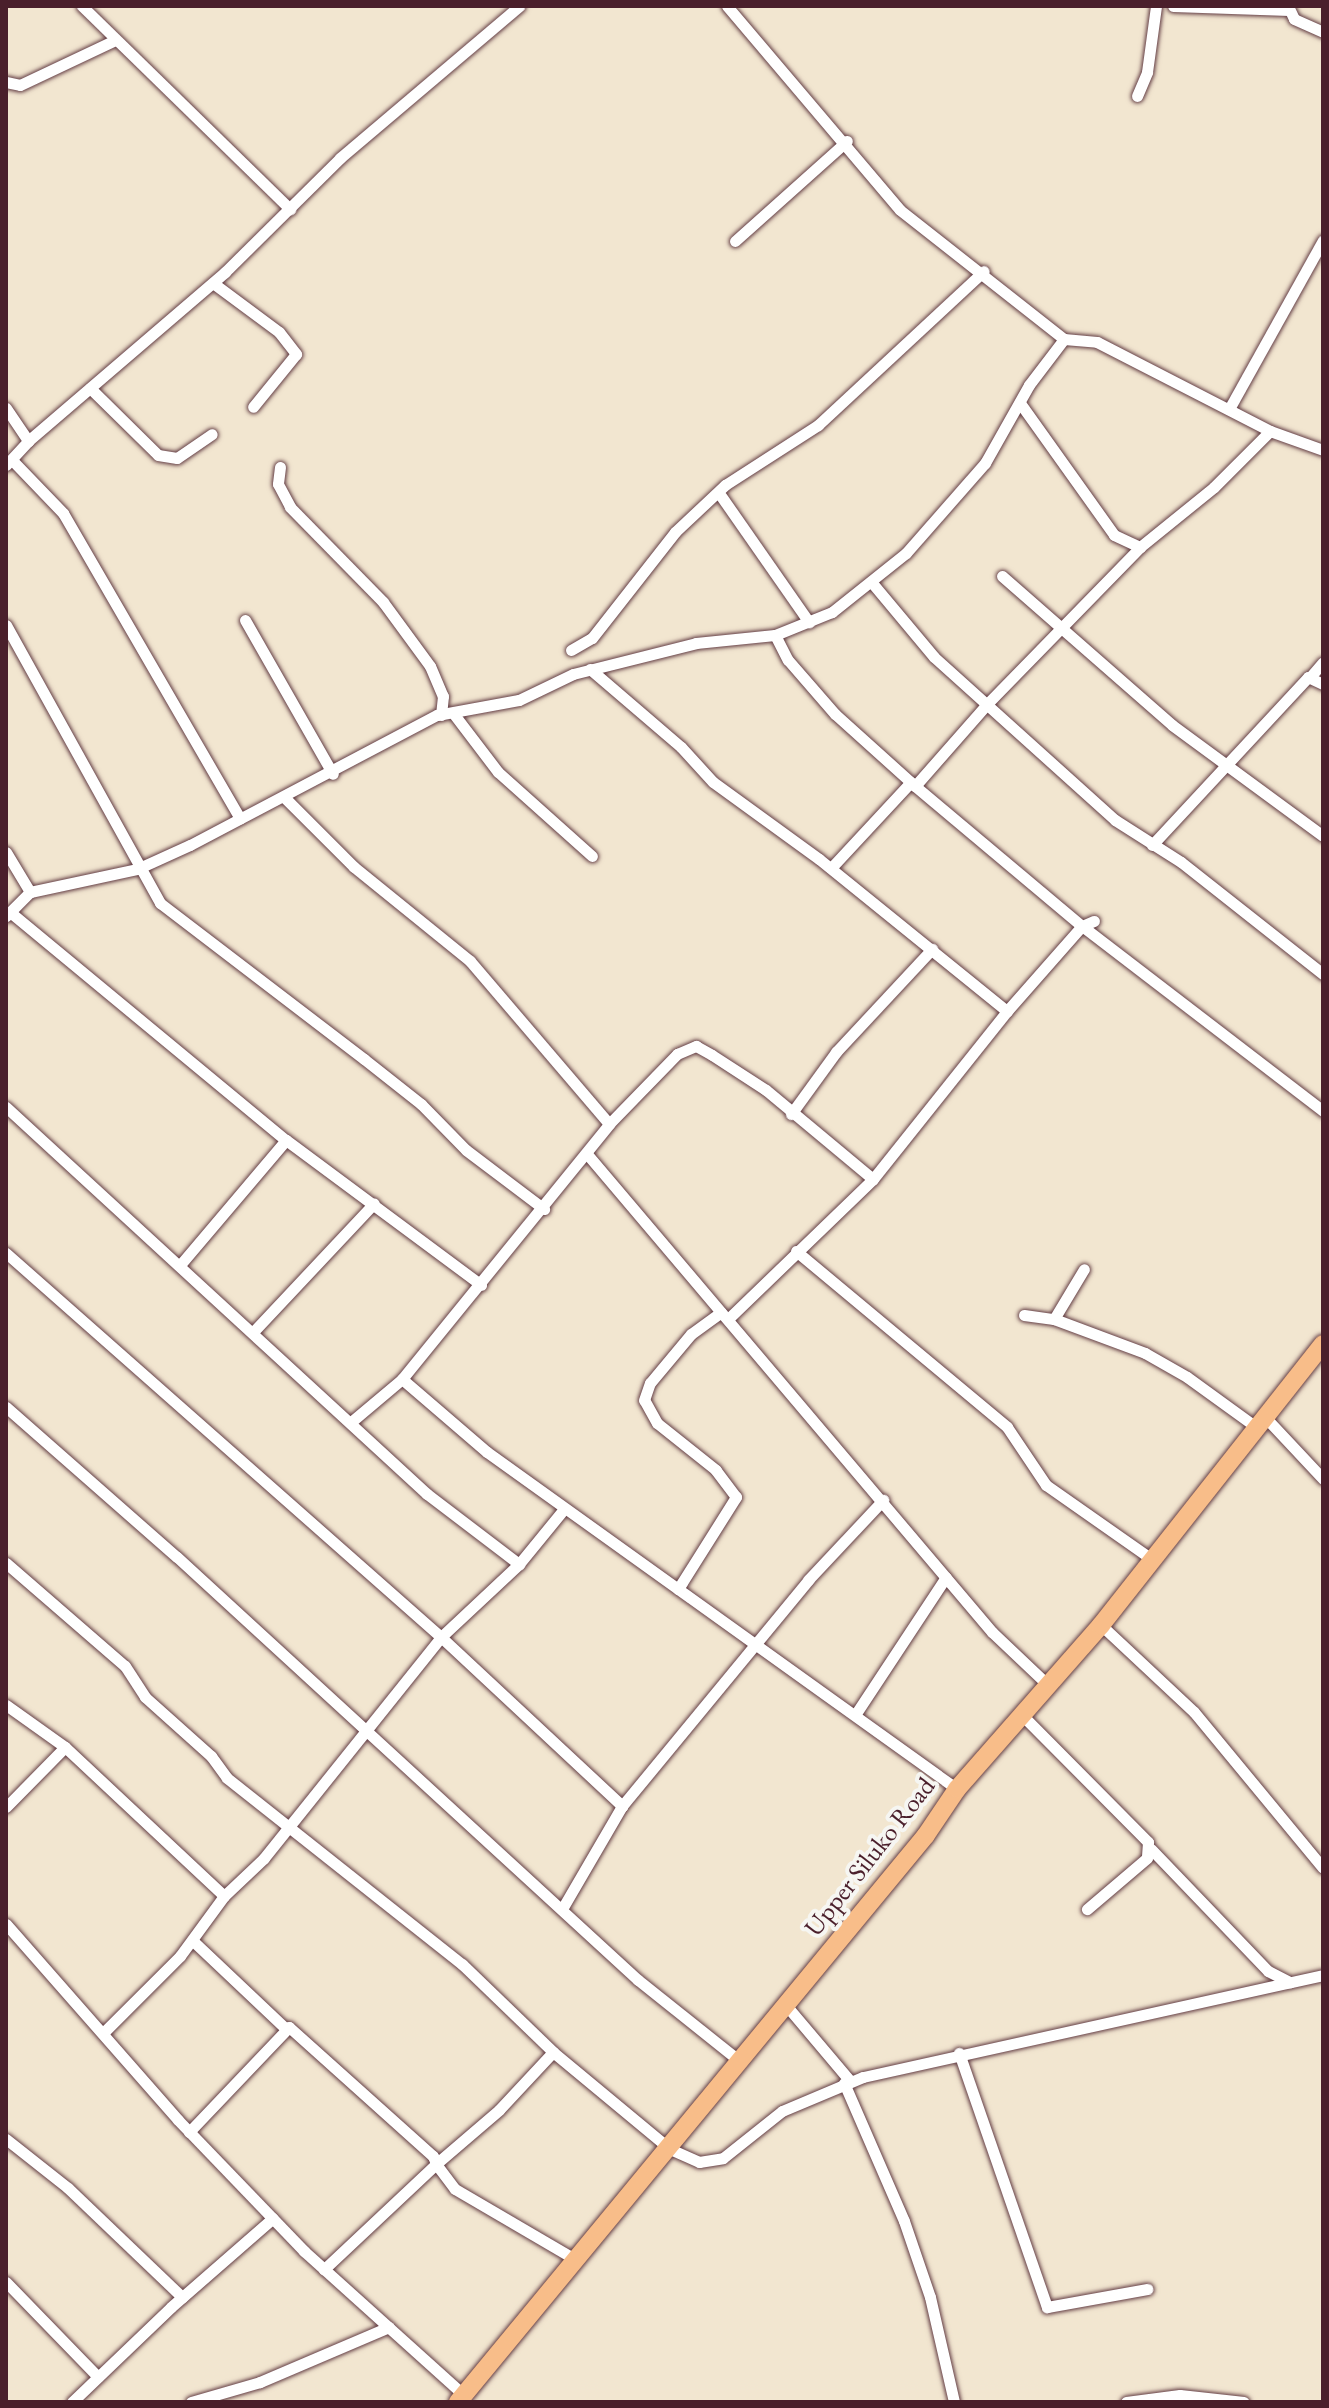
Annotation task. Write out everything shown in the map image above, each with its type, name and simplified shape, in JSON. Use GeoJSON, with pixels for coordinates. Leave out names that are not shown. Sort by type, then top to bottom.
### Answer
{"type":"FeatureCollection","features":[{"type":"Feature","properties":{"kind":"main road","name":"Upper Siluko Road"},"geometry":{"type":"LineString","coordinates":[[461,2399],[670,2149],[737,2059],[926,1835],[957,1789],[1101,1625],[1323,1344]]}},
{"type":"Feature","properties":{"kind":"street"},"geometry":{"type":"LineString","coordinates":[[82,6],[113,41],[290,209]]}},
{"type":"Feature","properties":{"kind":"street"},"geometry":{"type":"LineString","coordinates":[[240,818],[63,513],[9,463],[28,441],[213,283],[340,158],[519,6]]}},
{"type":"Feature","properties":{"kind":"street"},"geometry":{"type":"LineString","coordinates":[[727,6],[920,228],[984,271],[1064,339],[1097,342],[1156,377],[1270,431],[1323,450]]}},
{"type":"Feature","properties":{"kind":"street"},"geometry":{"type":"LineString","coordinates":[[1137,96],[1147,72],[1156,6]]}},
{"type":"Feature","properties":{"kind":"street"},"geometry":{"type":"LineString","coordinates":[[1173,6],[1288,8],[1294,19],[1323,32]]}},
{"type":"Feature","properties":{"kind":"street"},"geometry":{"type":"LineString","coordinates":[[6,82],[20,85],[113,41]]}},
{"type":"Feature","properties":{"kind":"street"},"geometry":{"type":"LineString","coordinates":[[735,241],[847,141]]}},
{"type":"Feature","properties":{"kind":"street"},"geometry":{"type":"LineString","coordinates":[[1229,409],[1323,240]]}},
{"type":"Feature","properties":{"kind":"street"},"geometry":{"type":"LineString","coordinates":[[571,650],[592,638],[675,532],[725,485],[818,425],[984,271]]}},
{"type":"Feature","properties":{"kind":"street"},"geometry":{"type":"LineString","coordinates":[[213,283],[279,332],[296,354],[253,407]]}},
{"type":"Feature","properties":{"kind":"street"},"geometry":{"type":"LineString","coordinates":[[481,1285],[286,1140],[8,914],[30,892],[137,869],[286,799],[333,774],[393,735],[447,714],[519,700],[590,669],[696,643],[775,635],[809,622],[873,584],[952,506],[985,463],[1020,403],[1064,339]]}},
{"type":"Feature","properties":{"kind":"street"},"geometry":{"type":"LineString","coordinates":[[90,388],[158,455],[177,458],[212,434]]}},
{"type":"Feature","properties":{"kind":"street"},"geometry":{"type":"LineString","coordinates":[[1020,403],[1114,535],[1140,547]]}},
{"type":"Feature","properties":{"kind":"street"},"geometry":{"type":"LineString","coordinates":[[6,408],[28,441]]}},
{"type":"Feature","properties":{"kind":"street"},"geometry":{"type":"LineString","coordinates":[[831,868],[1140,547],[1214,487],[1270,431]]}},
{"type":"Feature","properties":{"kind":"street"},"geometry":{"type":"LineString","coordinates":[[280,467],[278,484],[290,507],[383,602],[430,666],[447,714],[498,772],[592,856]]}},
{"type":"Feature","properties":{"kind":"street"},"geometry":{"type":"LineString","coordinates":[[721,496],[809,622]]}},
{"type":"Feature","properties":{"kind":"street"},"geometry":{"type":"LineString","coordinates":[[1002,576],[1172,725],[1323,836]]}},
{"type":"Feature","properties":{"kind":"street"},"geometry":{"type":"LineString","coordinates":[[873,584],[934,657],[1115,820],[1323,974]]}},
{"type":"Feature","properties":{"kind":"street"},"geometry":{"type":"LineString","coordinates":[[245,620],[333,774]]}},
{"type":"Feature","properties":{"kind":"street"},"geometry":{"type":"LineString","coordinates":[[6,625],[137,869],[160,903],[376,1068],[466,1150],[544,1209]]}},
{"type":"Feature","properties":{"kind":"street"},"geometry":{"type":"LineString","coordinates":[[775,635],[788,660],[835,714],[913,784],[1082,926],[1323,1111]]}},
{"type":"Feature","properties":{"kind":"street"},"geometry":{"type":"LineString","coordinates":[[1152,845],[1323,662]]}},
{"type":"Feature","properties":{"kind":"street"},"geometry":{"type":"LineString","coordinates":[[590,669],[681,747],[713,782],[831,868],[1007,1011]]}},
{"type":"Feature","properties":{"kind":"street"},"geometry":{"type":"LineString","coordinates":[[1311,676],[1323,684]]}},
{"type":"Feature","properties":{"kind":"street"},"geometry":{"type":"LineString","coordinates":[[286,799],[354,867],[470,961],[609,1124]]}},
{"type":"Feature","properties":{"kind":"street"},"geometry":{"type":"LineString","coordinates":[[6,852],[30,892]]}},
{"type":"Feature","properties":{"kind":"street"},"geometry":{"type":"LineString","coordinates":[[678,1589],[736,1497],[716,1470],[657,1423],[644,1400],[650,1383],[691,1334],[724,1316],[873,1179],[1007,1011],[1082,926],[1094,921]]}},
{"type":"Feature","properties":{"kind":"street"},"geometry":{"type":"LineString","coordinates":[[791,1114],[836,1052],[932,949]]}},
{"type":"Feature","properties":{"kind":"street"},"geometry":{"type":"LineString","coordinates":[[351,1422],[402,1379],[544,1209],[609,1124],[677,1054],[696,1046],[766,1090],[791,1114],[873,1179]]}},
{"type":"Feature","properties":{"kind":"street"},"geometry":{"type":"LineString","coordinates":[[6,1107],[254,1331],[427,1494],[519,1564]]}},
{"type":"Feature","properties":{"kind":"street"},"geometry":{"type":"LineString","coordinates":[[180,1265],[286,1140]]}},
{"type":"Feature","properties":{"kind":"street"},"geometry":{"type":"LineString","coordinates":[[587,1154],[992,1632],[1048,1685]]}},
{"type":"Feature","properties":{"kind":"street"},"geometry":{"type":"LineString","coordinates":[[254,1331],[374,1203]]}},
{"type":"Feature","properties":{"kind":"street"},"geometry":{"type":"LineString","coordinates":[[796,1251],[1007,1427],[1046,1485],[1153,1560]]}},
{"type":"Feature","properties":{"kind":"street"},"geometry":{"type":"LineString","coordinates":[[6,1253],[441,1637],[622,1806]]}},
{"type":"Feature","properties":{"kind":"street"},"geometry":{"type":"LineString","coordinates":[[1024,1315],[1058,1315],[1145,1353],[1260,1422],[1323,1479]]}},
{"type":"Feature","properties":{"kind":"street"},"geometry":{"type":"LineString","coordinates":[[402,1379],[462,1433],[564,1509],[957,1789]]}},
{"type":"Feature","properties":{"kind":"street"},"geometry":{"type":"LineString","coordinates":[[6,1407],[177,1557],[638,1980],[737,2059]]}},
{"type":"Feature","properties":{"kind":"street"},"geometry":{"type":"LineString","coordinates":[[562,1909],[622,1806],[753,1646],[883,1500]]}},
{"type":"Feature","properties":{"kind":"street"},"geometry":{"type":"LineString","coordinates":[[105,2031],[193,1941],[224,1896],[290,1827],[441,1637],[519,1564],[564,1509]]}},
{"type":"Feature","properties":{"kind":"street"},"geometry":{"type":"LineString","coordinates":[[6,1563],[125,1666],[145,1697],[211,1756],[227,1778],[462,1964],[553,2052],[670,2149],[699,2162],[723,2158],[782,2111],[847,2082],[959,2053],[1323,1975]]}},
{"type":"Feature","properties":{"kind":"street"},"geometry":{"type":"LineString","coordinates":[[855,1715],[946,1577]]}},
{"type":"Feature","properties":{"kind":"street"},"geometry":{"type":"LineString","coordinates":[[1101,1625],[1194,1712],[1323,1868]]}},
{"type":"Feature","properties":{"kind":"street"},"geometry":{"type":"LineString","coordinates":[[6,1705],[65,1747],[224,1896]]}},
{"type":"Feature","properties":{"kind":"street"},"geometry":{"type":"LineString","coordinates":[[1022,1715],[1268,1971],[1290,1982]]}},
{"type":"Feature","properties":{"kind":"street"},"geometry":{"type":"LineString","coordinates":[[6,1807],[65,1747]]}},
{"type":"Feature","properties":{"kind":"street"},"geometry":{"type":"LineString","coordinates":[[1087,1909],[1151,1849]]}},
{"type":"Feature","properties":{"kind":"street"},"geometry":{"type":"LineString","coordinates":[[6,1924],[105,2031],[189,2132],[324,2269],[389,2327],[461,2399]]}},
{"type":"Feature","properties":{"kind":"street"},"geometry":{"type":"LineString","coordinates":[[193,1941],[285,2028],[333,2064],[433,2156],[455,2189],[575,2259]]}},
{"type":"Feature","properties":{"kind":"street"},"geometry":{"type":"LineString","coordinates":[[785,2004],[847,2082],[917,2259],[954,2402]]}},
{"type":"Feature","properties":{"kind":"street"},"geometry":{"type":"LineString","coordinates":[[189,2132],[285,2028]]}},
{"type":"Feature","properties":{"kind":"street"},"geometry":{"type":"LineString","coordinates":[[324,2269],[499,2110],[553,2052]]}},
{"type":"Feature","properties":{"kind":"street"},"geometry":{"type":"LineString","coordinates":[[959,2053],[1047,2307],[1147,2289]]}},
{"type":"Feature","properties":{"kind":"street"},"geometry":{"type":"LineString","coordinates":[[6,2139],[68,2188],[182,2297]]}},
{"type":"Feature","properties":{"kind":"street"},"geometry":{"type":"LineString","coordinates":[[72,2402],[182,2297],[273,2218]]}},
{"type":"Feature","properties":{"kind":"street"},"geometry":{"type":"LineString","coordinates":[[6,2282],[98,2377]]}},
{"type":"Feature","properties":{"kind":"street"},"geometry":{"type":"LineString","coordinates":[[191,2402],[260,2382],[389,2327]]}},
{"type":"Feature","properties":{"kind":"street"},"geometry":{"type":"LineString","coordinates":[[1126,2402],[1180,2395],[1244,2402]]}}]}
